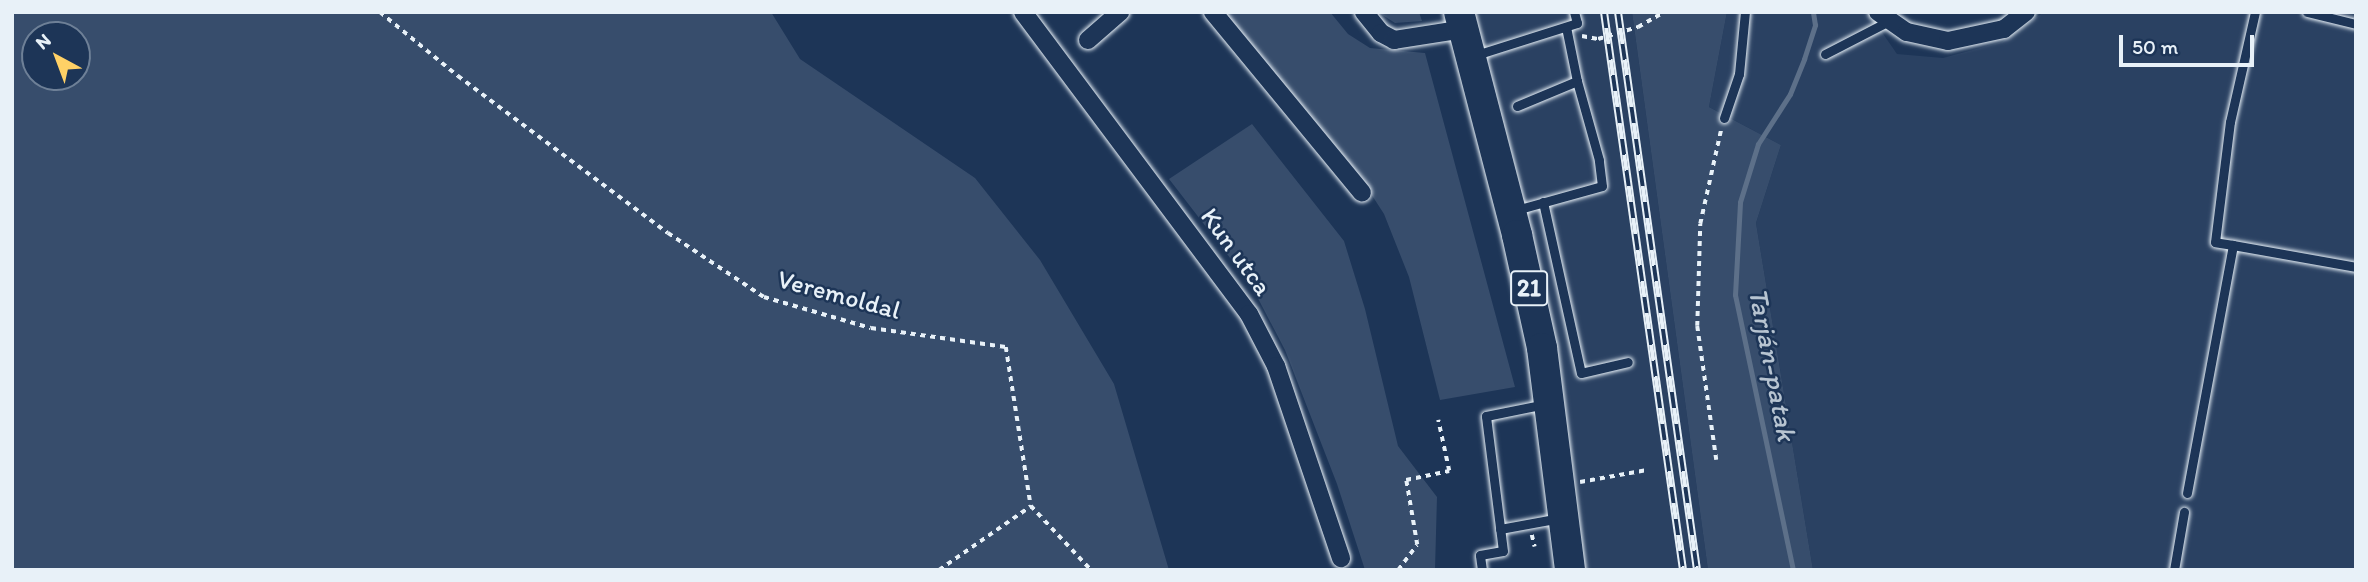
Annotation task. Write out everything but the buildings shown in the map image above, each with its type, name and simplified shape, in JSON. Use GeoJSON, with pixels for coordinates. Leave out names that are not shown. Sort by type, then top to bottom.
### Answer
{"type":"FeatureCollection","features":[{"type":"Feature","properties":{"kind":"main road","name":"21"},"geometry":{"type":"LineString","coordinates":[[1465,32],[1542,348],[1570,570]]}},
{"type":"Feature","properties":{"kind":"street","name":"Kun utca"},"geometry":{"type":"LineString","coordinates":[[1023,12],[1249,314],[1276,366],[1340,558]]}},
{"type":"Feature","properties":{"kind":"street"},"geometry":{"type":"LineString","coordinates":[[1088,40],[1120,12]]}},
{"type":"Feature","properties":{"kind":"street"},"geometry":{"type":"LineString","coordinates":[[1213,12],[1362,193]]}},
{"type":"Feature","properties":{"kind":"street"},"geometry":{"type":"LineString","coordinates":[[1364,12],[1381,33],[1394,40],[1465,32]]}},
{"type":"Feature","properties":{"kind":"street"},"geometry":{"type":"LineString","coordinates":[[1883,17],[1918,37],[1948,41],[2004,29],[2026,12]]}},
{"type":"Feature","properties":{"kind":"lane"},"geometry":{"type":"LineString","coordinates":[[1465,32],[1566,27],[1577,23],[1574,12]]}},
{"type":"Feature","properties":{"kind":"lane"},"geometry":{"type":"LineString","coordinates":[[1724,118],[1739,75],[1745,12]]}},
{"type":"Feature","properties":{"kind":"lane"},"geometry":{"type":"LineString","coordinates":[[2255,12],[2230,121],[2214,243],[2356,267]]}},
{"type":"Feature","properties":{"kind":"lane"},"geometry":{"type":"LineString","coordinates":[[2307,12],[2356,24]]}},
{"type":"Feature","properties":{"kind":"lane"},"geometry":{"type":"LineString","coordinates":[[1825,54],[1883,17]]}},
{"type":"Feature","properties":{"kind":"lane"},"geometry":{"type":"LineString","coordinates":[[1511,212],[1602,186],[1599,160],[1577,81],[1566,27]]}},
{"type":"Feature","properties":{"kind":"lane"},"geometry":{"type":"LineString","coordinates":[[1517,106],[1577,81]]}},
{"type":"Feature","properties":{"kind":"lane"},"geometry":{"type":"LineString","coordinates":[[1543,202],[1580,373],[1628,362]]}},
{"type":"Feature","properties":{"kind":"lane"},"geometry":{"type":"LineString","coordinates":[[2187,493],[2233,245]]}},
{"type":"Feature","properties":{"kind":"lane"},"geometry":{"type":"LineString","coordinates":[[1482,570],[1480,555],[1503,551],[1486,415],[1550,403]]}},
{"type":"Feature","properties":{"kind":"lane"},"geometry":{"type":"LineString","coordinates":[[2174,570],[2185,512]]}},
{"type":"Feature","properties":{"kind":"lane"},"geometry":{"type":"LineString","coordinates":[[1500,529],[1564,517]]}},
{"type":"Feature","properties":{"kind":"path","name":"Veremoldal"},"geometry":{"type":"LineString","coordinates":[[380,12],[458,76],[668,233],[764,297],[871,328],[1006,347],[1031,506]]}},
{"type":"Feature","properties":{"kind":"path"},"geometry":{"type":"LineString","coordinates":[[1577,23],[1582,37],[1598,39],[1638,27],[1664,12]]}},
{"type":"Feature","properties":{"kind":"path"},"geometry":{"type":"LineString","coordinates":[[1716,460],[1697,326],[1700,225],[1724,118]]}},
{"type":"Feature","properties":{"kind":"path"},"geometry":{"type":"LineString","coordinates":[[1398,570],[1417,545],[1406,480],[1449,471],[1438,420]]}},
{"type":"Feature","properties":{"kind":"path"},"geometry":{"type":"LineString","coordinates":[[1592,479],[1647,470]]}},
{"type":"Feature","properties":{"kind":"path"},"geometry":{"type":"LineString","coordinates":[[939,570],[1031,506],[1091,570]]}},
{"type":"Feature","properties":{"kind":"shaded area"},"geometry":{"type":"Polygon","coordinates":[[[12,12],[771,12],[800,59],[975,178],[1040,260],[1114,384],[1169,570],[12,570],[12,12]]]}},
{"type":"Feature","properties":{"kind":"shaded area"},"geometry":{"type":"Polygon","coordinates":[[[1220,12],[1330,12],[1348,34],[1370,48],[1425,53],[1515,387],[1440,400],[1409,277],[1384,214],[1364,183],[1220,12]]]}},
{"type":"Feature","properties":{"kind":"shaded area"},"geometry":{"type":"Polygon","coordinates":[[[1378,12],[1419,12],[1422,21],[1395,23],[1378,12]]]}},
{"type":"Feature","properties":{"kind":"shaded area"},"geometry":{"type":"Polygon","coordinates":[[[1468,12],[1632,12],[1708,570],[1584,570],[1578,494],[1541,278],[1529,221],[1468,12]]]}},
{"type":"Feature","properties":{"kind":"shaded area"},"geometry":{"type":"Polygon","coordinates":[[[1632,12],[1727,12],[1709,107],[1781,145],[1756,223],[1813,570],[1708,570],[1632,12]]]}},
{"type":"Feature","properties":{"kind":"shaded area"},"geometry":{"type":"Polygon","coordinates":[[[1727,12],[1868,12],[1897,54],[1943,58],[2002,42],[2044,12],[2356,12],[2356,570],[1813,570],[1756,223],[1781,145],[1709,107],[1727,12]]]}},
{"type":"Feature","properties":{"kind":"shaded area"},"geometry":{"type":"Polygon","coordinates":[[[1252,124],[1344,241],[1365,309],[1398,446],[1437,497],[1435,570],[1365,570],[1337,484],[1285,350],[1251,285],[1169,179],[1252,124]]]}},
{"type":"Feature","properties":{"kind":"waterway","name":"Tarján-patak"},"geometry":{"type":"LineString","coordinates":[[1793,570],[1735,295],[1740,202],[1758,144],[1790,94],[1804,59],[1815,25],[1813,12]]}},
{"type":"Feature","properties":{"kind":"railway"},"geometry":{"type":"LineString","coordinates":[[1604,12],[1683,570]]}},
{"type":"Feature","properties":{"kind":"railway"},"geometry":{"type":"LineString","coordinates":[[1618,12],[1697,570]]}}]}
